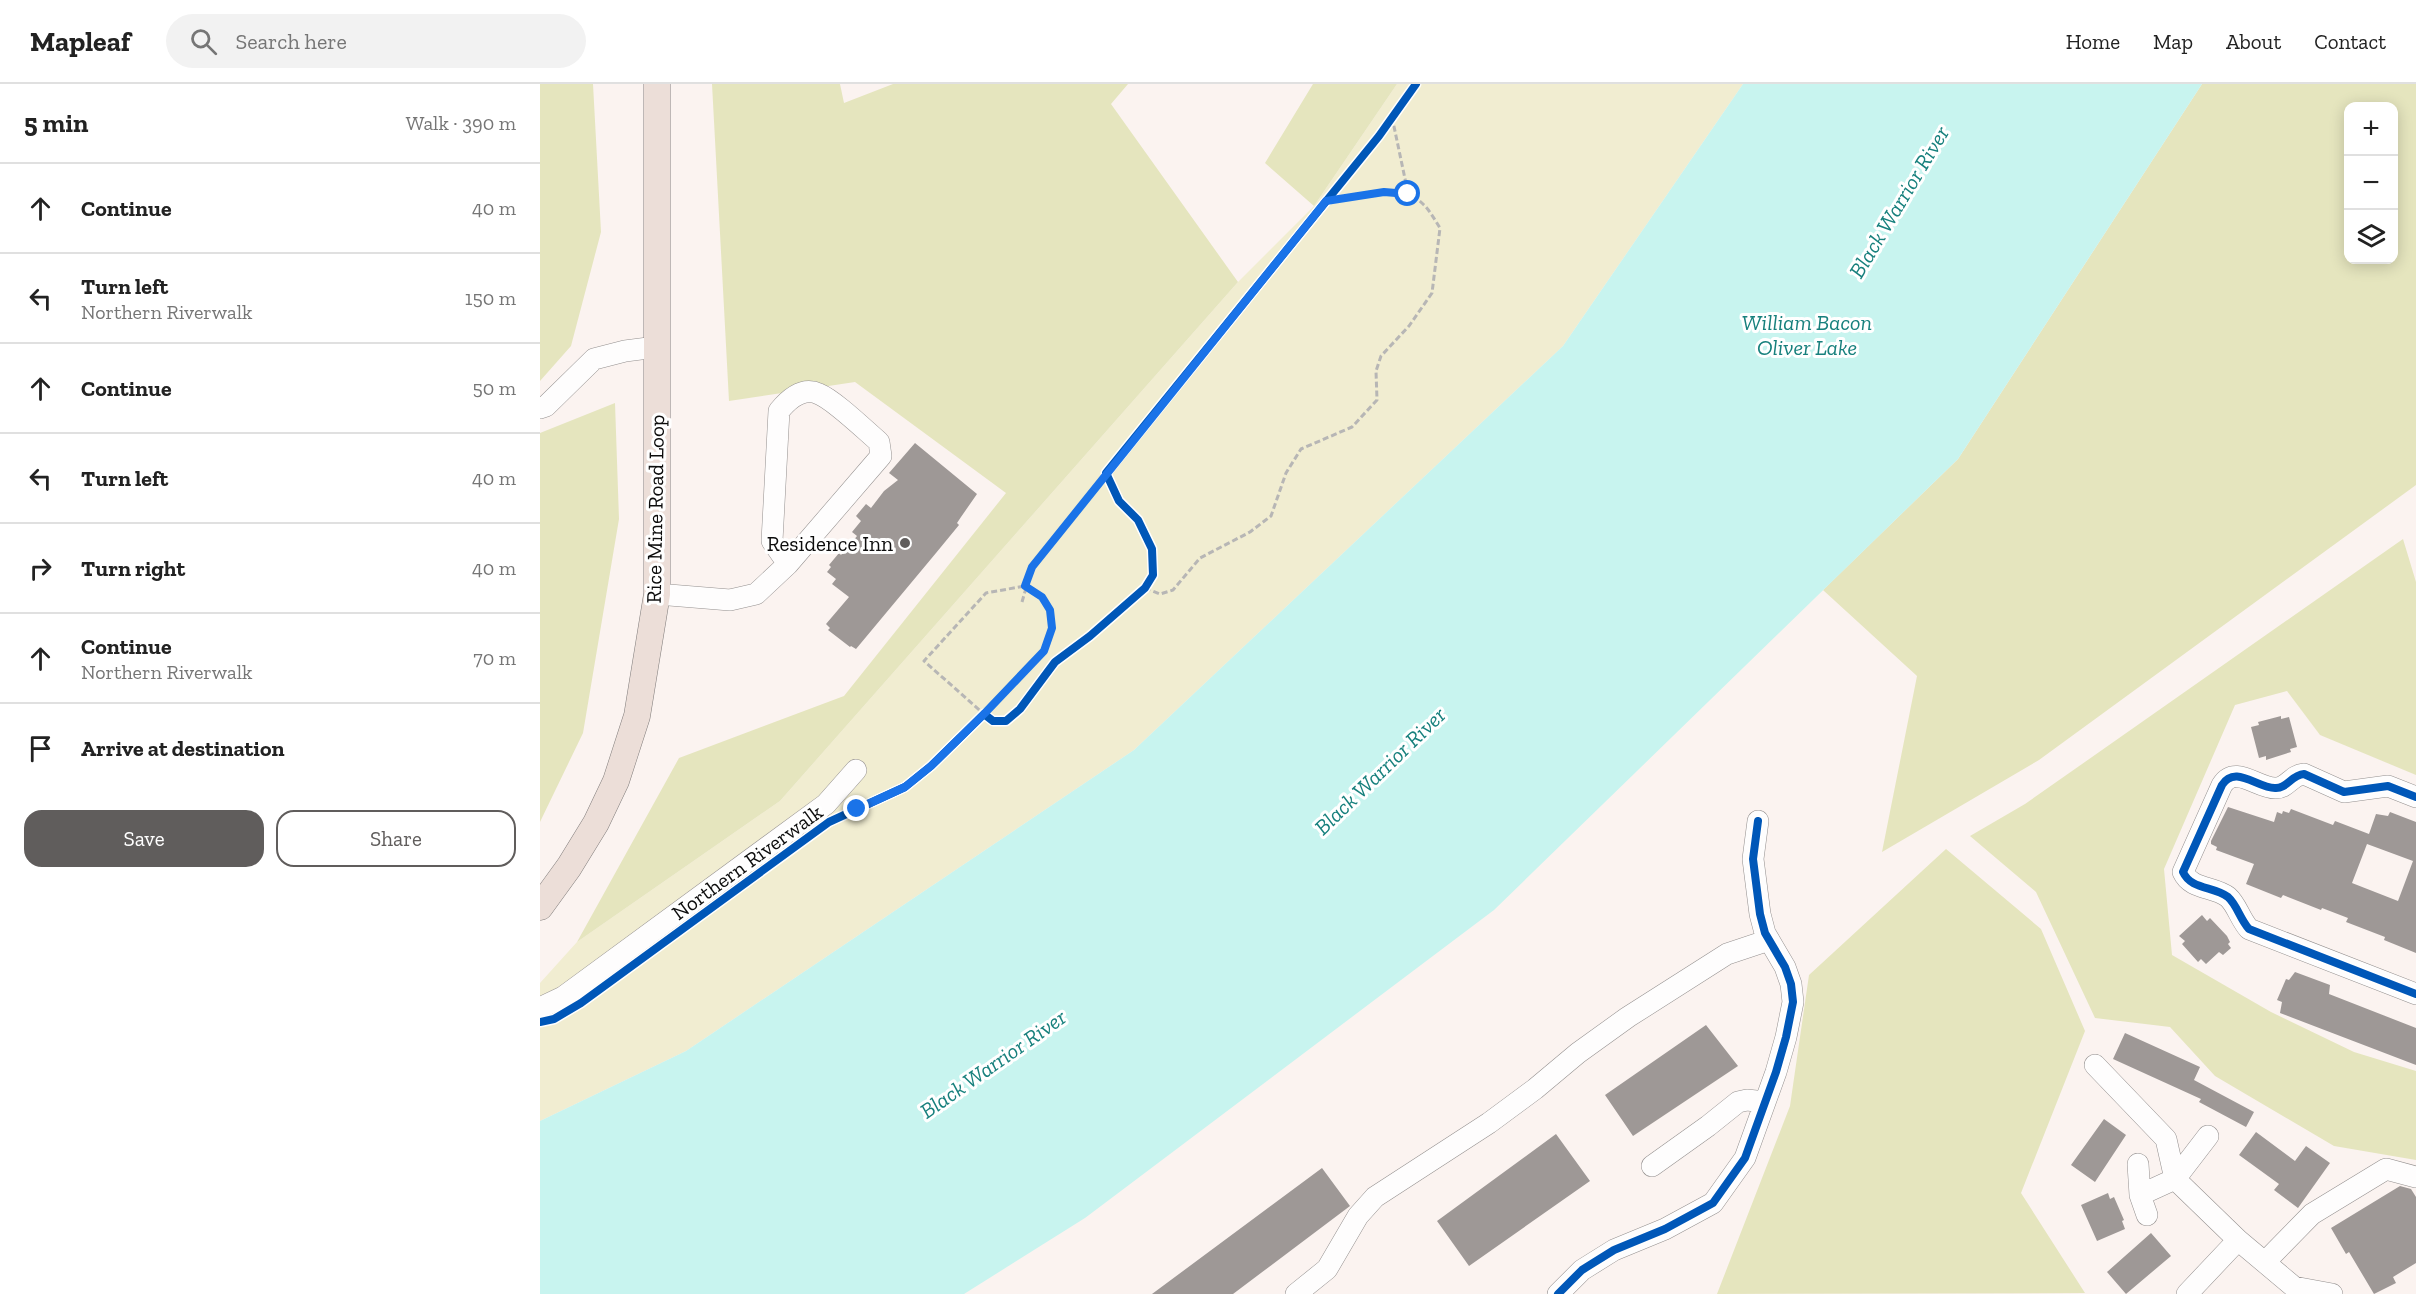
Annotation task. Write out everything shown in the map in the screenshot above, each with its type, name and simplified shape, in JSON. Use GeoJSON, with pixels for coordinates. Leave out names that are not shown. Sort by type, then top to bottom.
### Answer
{"type":"FeatureCollection","features":[{"type":"Feature","properties":{"kind":"main road","name":"Rice Mine Road Loop"},"geometry":{"type":"LineString","coordinates":[[540,907],[569,867],[596,823],[616,781],[637,716],[657,594],[657,84]]}},
{"type":"Feature","properties":{"kind":"street"},"geometry":{"type":"LineString","coordinates":[[540,408],[546,406],[594,359],[625,351],[656,347]]}},
{"type":"Feature","properties":{"kind":"street"},"geometry":{"type":"LineString","coordinates":[[657,594],[730,600],[756,594],[788,564],[881,456],[879,442],[818,393],[803,393],[789,398],[778,411],[772,541],[788,564]]}},
{"type":"Feature","properties":{"kind":"street"},"geometry":{"type":"LineString","coordinates":[[540,1008],[563,997],[826,804],[856,770]]}},
{"type":"Feature","properties":{"kind":"street"},"geometry":{"type":"LineString","coordinates":[[2416,797],[2388,786],[2344,792],[2304,774],[2297,775],[2282,787],[2274,789],[2233,776],[2226,779],[2222,785],[2183,872],[2192,883],[2227,897],[2249,929],[2416,994]]}},
{"type":"Feature","properties":{"kind":"street"},"geometry":{"type":"LineString","coordinates":[[1558,1294],[1582,1270],[1614,1250],[1665,1229],[1713,1203],[1745,1158],[1786,1037],[1793,1002],[1791,984],[1785,968],[1769,940],[1760,914],[1753,859],[1758,821]]}},
{"type":"Feature","properties":{"kind":"street"},"geometry":{"type":"LineString","coordinates":[[1296,1294],[1327,1269],[1358,1216],[1375,1197],[1489,1123],[1628,1017],[1727,954],[1769,940]]}},
{"type":"Feature","properties":{"kind":"street"},"geometry":{"type":"LineString","coordinates":[[2095,1065],[2166,1139],[2175,1179],[2238,1240],[2294,1287],[2332,1294]]}},
{"type":"Feature","properties":{"kind":"street"},"geometry":{"type":"LineString","coordinates":[[1652,1166],[1738,1102],[1747,1100],[1763,1107]]}},
{"type":"Feature","properties":{"kind":"street"},"geometry":{"type":"LineString","coordinates":[[2138,1164],[2143,1205],[2175,1179],[2208,1136]]}},
{"type":"Feature","properties":{"kind":"street"},"geometry":{"type":"LineString","coordinates":[[2265,1262],[2312,1214],[2386,1169],[2416,1177]]}},
{"type":"Feature","properties":{"kind":"street"},"geometry":{"type":"LineString","coordinates":[[2187,1294],[2238,1240]]}},
{"type":"Feature","properties":{"kind":"path"},"geometry":{"type":"LineString","coordinates":[[1386,126],[1398,109]]}},
{"type":"Feature","properties":{"kind":"path"},"geometry":{"type":"LineString","coordinates":[[1392,117],[1408,194]]}},
{"type":"Feature","properties":{"kind":"path"},"geometry":{"type":"LineString","coordinates":[[1137,595],[1147,585],[1160,594],[1173,590],[1200,558],[1250,532],[1271,516],[1286,473],[1301,449],[1352,427],[1377,400],[1376,371],[1381,356],[1409,326],[1432,293],[1440,228],[1424,204],[1408,194],[1384,192],[1326,201]]}},
{"type":"Feature","properties":{"kind":"path"},"geometry":{"type":"LineString","coordinates":[[1318,210],[1332,193]]}},
{"type":"Feature","properties":{"kind":"path"},"geometry":{"type":"LineString","coordinates":[[1022,602],[1032,567],[1113,464]]}},
{"type":"Feature","properties":{"kind":"path"},"geometry":{"type":"LineString","coordinates":[[1106,473],[1110,482]]}},
{"type":"Feature","properties":{"kind":"path"},"geometry":{"type":"LineString","coordinates":[[977,722],[984,714],[1044,651],[1052,628],[1050,610],[1042,597],[1025,586],[986,593],[924,662],[984,714],[993,721]]}},
{"type":"Feature","properties":{"kind":"shaded area"},"geometry":{"type":"Polygon","coordinates":[[[1397,84],[1743,84],[1563,346],[1134,750],[686,1051],[540,1121],[540,983],[577,942],[780,801],[1238,282],[1314,206],[1397,84]]]}},
{"type":"Feature","properties":{"kind":"green space"},"geometry":{"type":"Polygon","coordinates":[[[540,84],[593,84],[601,232],[571,346],[540,381],[540,84]]]}},
{"type":"Feature","properties":{"kind":"green space"},"geometry":{"type":"Polygon","coordinates":[[[712,84],[840,84],[844,103],[893,84],[1128,84],[1111,104],[1238,282],[780,801],[577,942],[679,758],[844,696],[1006,493],[855,382],[729,401],[712,84]]]}},
{"type":"Feature","properties":{"kind":"green space"},"geometry":{"type":"Polygon","coordinates":[[[1313,84],[1397,84],[1314,206],[1265,163],[1313,84]]]}},
{"type":"Feature","properties":{"kind":"green space"},"geometry":{"type":"Polygon","coordinates":[[[2202,84],[2416,84],[2416,485],[2039,760],[1882,852],[1917,676],[1823,590],[1958,459],[2202,84]]]}},
{"type":"Feature","properties":{"kind":"green space"},"geometry":{"type":"Polygon","coordinates":[[[615,403],[619,519],[583,733],[540,822],[540,433],[615,403]]]}},
{"type":"Feature","properties":{"kind":"green space"},"geometry":{"type":"Polygon","coordinates":[[[2403,539],[2416,582],[2416,775],[2320,735],[2287,691],[2235,705],[2164,869],[2172,955],[2271,1012],[2354,1052],[2416,1071],[2416,1160],[2334,1146],[2215,1076],[2170,1027],[2095,1018],[2036,892],[1970,836],[2025,804],[2403,539]]]}},
{"type":"Feature","properties":{"kind":"green space"},"geometry":{"type":"Polygon","coordinates":[[[1946,849],[2041,929],[2085,1031],[2021,1193],[2085,1293],[1717,1294],[1790,1106],[1809,975],[1946,849]]]}},
{"type":"Feature","properties":{"kind":"water","name":"William Bacon Oliver Lake"},"geometry":{"type":"Polygon","coordinates":[[[1743,84],[2202,84],[1958,459],[1494,910],[1085,1218],[964,1294],[540,1294],[540,1121],[686,1051],[1134,750],[1563,346],[1743,84]]]}},
{"type":"Feature","properties":{"kind":"building","name":"Residence Inn"},"geometry":{"type":"Polygon","coordinates":[[[915,443],[977,494],[957,523],[959,525],[856,649],[828,630],[830,628],[826,624],[849,597],[832,584],[836,579],[827,572],[831,567],[829,565],[857,536],[852,532],[861,521],[856,516],[866,504],[871,508],[884,491],[898,480],[889,473],[915,443]]]}},
{"type":"Feature","properties":{"kind":"building"},"geometry":{"type":"Polygon","coordinates":[[[2281,716],[2281,719],[2289,717],[2297,747],[2290,749],[2291,752],[2266,760],[2266,756],[2259,758],[2251,727],[2259,725],[2258,722],[2281,716]]]}},
{"type":"Feature","properties":{"kind":"building"},"geometry":{"type":"Polygon","coordinates":[[[2228,807],[2274,822],[2277,812],[2289,813],[2291,809],[2333,825],[2335,821],[2369,834],[2376,814],[2388,816],[2390,812],[2416,822],[2416,953],[2384,940],[2385,937],[2346,922],[2348,918],[2283,895],[2281,898],[2246,884],[2254,864],[2216,850],[2217,847],[2211,844],[2228,807]],[[2367,844],[2352,883],[2398,901],[2413,861],[2367,844]]]}},
{"type":"Feature","properties":{"kind":"building"},"geometry":{"type":"Polygon","coordinates":[[[2202,915],[2207,921],[2210,918],[2227,936],[2231,948],[2223,955],[2219,952],[2206,964],[2201,959],[2198,962],[2182,944],[2185,941],[2179,936],[2202,915]]]}},
{"type":"Feature","properties":{"kind":"building"},"geometry":{"type":"Polygon","coordinates":[[[2295,972],[2330,985],[2329,994],[2416,1028],[2416,1065],[2280,1013],[2282,1002],[2277,1000],[2286,979],[2289,980],[2295,972]]]}},
{"type":"Feature","properties":{"kind":"building"},"geometry":{"type":"Polygon","coordinates":[[[1706,1025],[1738,1066],[1633,1136],[1605,1095],[1706,1025]]]}},
{"type":"Feature","properties":{"kind":"building"},"geometry":{"type":"Polygon","coordinates":[[[2125,1033],[2200,1067],[2194,1080],[2254,1112],[2246,1127],[2199,1102],[2201,1099],[2113,1059],[2125,1033]]]}},
{"type":"Feature","properties":{"kind":"building"},"geometry":{"type":"Polygon","coordinates":[[[2104,1119],[2126,1135],[2095,1182],[2071,1165],[2104,1119]]]}},
{"type":"Feature","properties":{"kind":"building"},"geometry":{"type":"Polygon","coordinates":[[[2256,1132],[2295,1161],[2306,1146],[2330,1163],[2298,1208],[2274,1190],[2279,1184],[2239,1155],[2256,1132]]]}},
{"type":"Feature","properties":{"kind":"building"},"geometry":{"type":"Polygon","coordinates":[[[1556,1134],[1590,1181],[1469,1266],[1437,1221],[1556,1134]]]}},
{"type":"Feature","properties":{"kind":"building"},"geometry":{"type":"Polygon","coordinates":[[[1322,1168],[1350,1206],[1233,1294],[1152,1294],[1322,1168]]]}},
{"type":"Feature","properties":{"kind":"building"},"geometry":{"type":"Polygon","coordinates":[[[2400,1186],[2411,1189],[2416,1197],[2416,1263],[2393,1277],[2396,1283],[2374,1294],[2349,1252],[2346,1254],[2331,1228],[2400,1186]]]}},
{"type":"Feature","properties":{"kind":"building"},"geometry":{"type":"Polygon","coordinates":[[[2108,1193],[2110,1199],[2114,1197],[2124,1220],[2122,1221],[2125,1229],[2097,1241],[2081,1205],[2108,1193]]]}},
{"type":"Feature","properties":{"kind":"building"},"geometry":{"type":"Polygon","coordinates":[[[2151,1233],[2171,1256],[2126,1294],[2107,1272],[2151,1233]]]}},
{"type":"Feature","properties":{"kind":"cycle path","name":"Northern Riverwalk"},"geometry":{"type":"LineString","coordinates":[[540,1022],[554,1019],[581,1003],[829,822],[905,787],[931,766],[984,714],[993,721],[1006,721],[1020,709],[1055,662],[1090,636],[1145,588],[1153,575],[1152,549],[1138,520],[1119,501],[1106,473],[1379,136],[1416,84]]}},
{"type":"Feature","properties":{"kind":"cycle path"},"geometry":{"type":"LineString","coordinates":[[2416,797],[2388,786],[2344,792],[2304,774],[2279,788],[2233,777],[2227,779],[2222,785],[2183,872],[2191,882],[2228,897],[2249,929],[2416,994]]}},
{"type":"Feature","properties":{"kind":"cycle path"},"geometry":{"type":"LineString","coordinates":[[1558,1294],[1582,1270],[1614,1250],[1665,1229],[1713,1203],[1745,1158],[1776,1072],[1793,1002],[1791,984],[1785,967],[1765,933],[1760,914],[1753,859],[1758,821]]}},
{"type":"Feature","properties":{"kind":"place","name":"Residence Inn"},"geometry":{"type":"Point","coordinates":[905,543]}},
{"type":"Feature","properties":{"kind":"route"},"geometry":{"type":"LineString","coordinates":[[857,809],[905,787],[931,766],[1044,651],[1052,628],[1050,610],[1042,597],[1025,586],[1032,567],[1326,201],[1384,192],[1408,194]]}},
{"type":"Feature","properties":{"kind":"water label","name":"Black Warrior River"},"geometry":{"type":"Point","coordinates":[1899,202]}},
{"type":"Feature","properties":{"kind":"water label","name":"Black Warrior River"},"geometry":{"type":"Point","coordinates":[1380,771]}},
{"type":"Feature","properties":{"kind":"water label","name":"Black Warrior River"},"geometry":{"type":"Point","coordinates":[993,1064]}}]}
